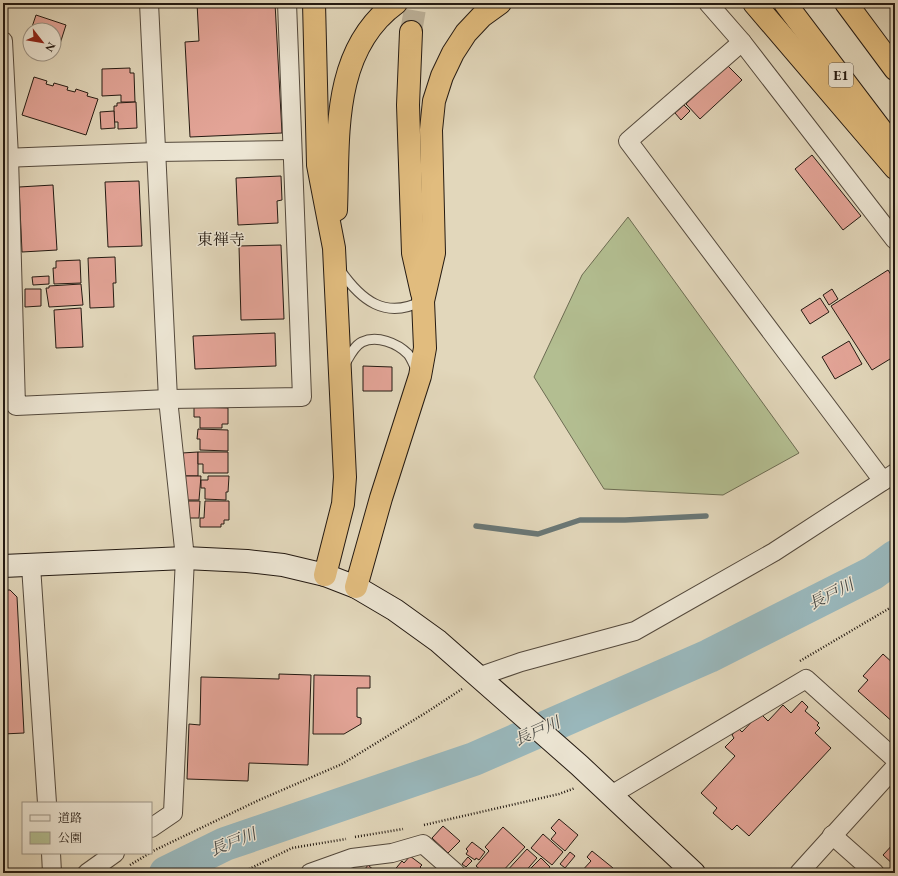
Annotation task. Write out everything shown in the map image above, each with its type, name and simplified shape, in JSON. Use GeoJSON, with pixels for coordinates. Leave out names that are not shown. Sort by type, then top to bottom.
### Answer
{"type":"FeatureCollection","features":[{"type":"Feature","properties":{"kind":"highway"},"geometry":{"type":"LineString","coordinates":[[314,3],[318,165],[334,255]]}},
{"type":"Feature","properties":{"kind":"highway"},"geometry":{"type":"LineString","coordinates":[[325,575],[343,504],[345,477],[334,255],[340,110],[345,78],[356,50],[372,26],[396,3]]}},
{"type":"Feature","properties":{"kind":"highway"},"geometry":{"type":"LineString","coordinates":[[423,301],[434,253],[431,130],[434,102],[442,76],[453,53],[466,33],[482,16],[500,3]]}},
{"type":"Feature","properties":{"kind":"highway"},"geometry":{"type":"LineString","coordinates":[[754,3],[895,168]]}},
{"type":"Feature","properties":{"kind":"highway","name":"E1"},"geometry":{"type":"LineString","coordinates":[[785,3],[895,149]]}},
{"type":"Feature","properties":{"kind":"highway"},"geometry":{"type":"LineString","coordinates":[[846,3],[895,68]]}},
{"type":"Feature","properties":{"kind":"highway"},"geometry":{"type":"LineString","coordinates":[[356,587],[381,498],[420,376],[425,348],[423,301],[413,253],[408,105],[411,32]]}},
{"type":"Feature","properties":{"kind":"street"},"geometry":{"type":"LineString","coordinates":[[149,3],[168,399],[185,558],[173,812],[152,827]]}},
{"type":"Feature","properties":{"kind":"street"},"geometry":{"type":"LineString","coordinates":[[3,41],[16,406],[168,399],[302,397],[287,3]]}},
{"type":"Feature","properties":{"kind":"street"},"geometry":{"type":"LineString","coordinates":[[708,3],[742,42],[895,240]]}},
{"type":"Feature","properties":{"kind":"street"},"geometry":{"type":"LineString","coordinates":[[478,677],[521,662],[635,631],[774,552],[889,477],[628,141],[742,42]]}},
{"type":"Feature","properties":{"kind":"street"},"geometry":{"type":"LineString","coordinates":[[6,158],[157,152],[292,150]]}},
{"type":"Feature","properties":{"kind":"street"},"geometry":{"type":"LineString","coordinates":[[3,566],[31,566],[185,558],[247,561],[283,565],[325,575],[356,587],[394,610],[438,641],[579,765],[694,873]]}},
{"type":"Feature","properties":{"kind":"street"},"geometry":{"type":"LineString","coordinates":[[31,566],[47,802]]}},
{"type":"Feature","properties":{"kind":"street"},"geometry":{"type":"LineString","coordinates":[[610,795],[806,679],[895,759]]}},
{"type":"Feature","properties":{"kind":"street"},"geometry":{"type":"LineString","coordinates":[[799,873],[895,767]]}},
{"type":"Feature","properties":{"kind":"street"},"geometry":{"type":"LineString","coordinates":[[832,835],[875,873]]}},
{"type":"Feature","properties":{"kind":"street"},"geometry":{"type":"LineString","coordinates":[[310,873],[352,858],[392,853],[423,844],[446,870]]}},
{"type":"Feature","properties":{"kind":"street"},"geometry":{"type":"LineString","coordinates":[[51,854],[52,873]]}},
{"type":"Feature","properties":{"kind":"street"},"geometry":{"type":"LineString","coordinates":[[87,873],[114,854]]}},
{"type":"Feature","properties":{"kind":"lane"},"geometry":{"type":"LineString","coordinates":[[334,255],[352,286],[363,297],[374,304],[398,309],[411,307],[423,301]]}},
{"type":"Feature","properties":{"kind":"lane"},"geometry":{"type":"LineString","coordinates":[[339,374],[351,353],[362,343],[374,339],[386,341],[408,355],[420,376]]}},
{"type":"Feature","properties":{"kind":"path"},"geometry":{"type":"LineString","coordinates":[[152,852],[257,801],[342,764],[427,712],[478,677]]}},
{"type":"Feature","properties":{"kind":"path"},"geometry":{"type":"LineString","coordinates":[[123,869],[148,854]]}},
{"type":"Feature","properties":{"kind":"green space"},"geometry":{"type":"Polygon","coordinates":[[[628,217],[799,453],[723,495],[604,489],[534,377],[582,275],[628,217]]]}},
{"type":"Feature","properties":{"kind":"building"},"geometry":{"type":"Polygon","coordinates":[[[197,3],[275,3],[282,133],[190,137],[185,42],[199,41],[197,3]]]}},
{"type":"Feature","properties":{"kind":"building"},"geometry":{"type":"Polygon","coordinates":[[[36,15],[57,22],[34,22],[36,15]]]}},
{"type":"Feature","properties":{"kind":"building"},"geometry":{"type":"Polygon","coordinates":[[[62,24],[66,25],[62,38],[62,24]]]}},
{"type":"Feature","properties":{"kind":"building"},"geometry":{"type":"Polygon","coordinates":[[[727,65],[742,80],[700,119],[686,104],[727,65]]]}},
{"type":"Feature","properties":{"kind":"building"},"geometry":{"type":"Polygon","coordinates":[[[130,68],[130,73],[134,73],[135,102],[121,102],[121,95],[102,96],[102,69],[130,68]]]}},
{"type":"Feature","properties":{"kind":"building"},"geometry":{"type":"Polygon","coordinates":[[[34,77],[47,81],[46,84],[53,86],[54,83],[68,87],[67,90],[75,92],[76,89],[88,93],[87,96],[98,99],[86,135],[22,115],[34,77]]]}},
{"type":"Feature","properties":{"kind":"building"},"geometry":{"type":"Polygon","coordinates":[[[136,102],[137,128],[118,129],[118,122],[114,122],[114,106],[117,106],[117,103],[136,102]]]}},
{"type":"Feature","properties":{"kind":"building"},"geometry":{"type":"Polygon","coordinates":[[[684,105],[690,111],[681,120],[675,113],[684,105]]]}},
{"type":"Feature","properties":{"kind":"building"},"geometry":{"type":"Polygon","coordinates":[[[114,111],[115,128],[101,129],[100,112],[114,111]]]}},
{"type":"Feature","properties":{"kind":"building"},"geometry":{"type":"Polygon","coordinates":[[[812,155],[861,216],[843,230],[795,169],[812,155]]]}},
{"type":"Feature","properties":{"kind":"building"},"geometry":{"type":"Polygon","coordinates":[[[281,176],[282,200],[277,201],[278,223],[238,225],[236,178],[281,176]]]}},
{"type":"Feature","properties":{"kind":"building"},"geometry":{"type":"Polygon","coordinates":[[[139,181],[142,246],[108,247],[105,182],[139,181]]]}},
{"type":"Feature","properties":{"kind":"building"},"geometry":{"type":"Polygon","coordinates":[[[53,185],[57,250],[22,252],[19,187],[53,185]]]}},
{"type":"Feature","properties":{"kind":"building"},"geometry":{"type":"Polygon","coordinates":[[[281,245],[284,319],[241,320],[239,246],[281,245]]]}},
{"type":"Feature","properties":{"kind":"building"},"geometry":{"type":"Polygon","coordinates":[[[115,257],[116,283],[113,283],[114,307],[90,308],[88,258],[115,257]]]}},
{"type":"Feature","properties":{"kind":"building"},"geometry":{"type":"Polygon","coordinates":[[[80,260],[81,283],[54,284],[53,268],[56,268],[56,261],[80,260]]]}},
{"type":"Feature","properties":{"kind":"building"},"geometry":{"type":"Polygon","coordinates":[[[888,270],[895,281],[895,356],[872,370],[831,306],[888,270]]]}},
{"type":"Feature","properties":{"kind":"building"},"geometry":{"type":"Polygon","coordinates":[[[49,276],[49,284],[33,285],[32,277],[49,276]]]}},
{"type":"Feature","properties":{"kind":"building"},"geometry":{"type":"Polygon","coordinates":[[[81,284],[83,305],[49,307],[46,288],[49,288],[49,286],[81,284]]]}},
{"type":"Feature","properties":{"kind":"building"},"geometry":{"type":"Polygon","coordinates":[[[25,289],[41,289],[41,306],[25,307],[25,289]]]}},
{"type":"Feature","properties":{"kind":"building"},"geometry":{"type":"Polygon","coordinates":[[[832,289],[838,299],[829,305],[823,295],[832,289]]]}},
{"type":"Feature","properties":{"kind":"building"},"geometry":{"type":"Polygon","coordinates":[[[820,298],[829,312],[810,324],[801,310],[820,298]]]}},
{"type":"Feature","properties":{"kind":"building"},"geometry":{"type":"Polygon","coordinates":[[[3,300],[8,395],[3,396],[3,300]]]}},
{"type":"Feature","properties":{"kind":"building"},"geometry":{"type":"Polygon","coordinates":[[[81,308],[83,347],[56,348],[54,310],[81,308]]]}},
{"type":"Feature","properties":{"kind":"building"},"geometry":{"type":"Polygon","coordinates":[[[275,333],[276,366],[195,369],[193,336],[275,333]]]}},
{"type":"Feature","properties":{"kind":"building"},"geometry":{"type":"Polygon","coordinates":[[[849,341],[862,364],[835,379],[822,357],[849,341]]]}},
{"type":"Feature","properties":{"kind":"building"},"geometry":{"type":"Polygon","coordinates":[[[363,366],[392,367],[392,391],[363,391],[363,366]]]}},
{"type":"Feature","properties":{"kind":"building"},"geometry":{"type":"Polygon","coordinates":[[[194,407],[228,408],[228,424],[222,424],[222,428],[200,428],[200,417],[194,417],[194,407]]]}},
{"type":"Feature","properties":{"kind":"building"},"geometry":{"type":"Polygon","coordinates":[[[198,429],[228,430],[228,451],[200,450],[200,439],[197,439],[198,429]]]}},
{"type":"Feature","properties":{"kind":"building"},"geometry":{"type":"Polygon","coordinates":[[[198,452],[198,476],[182,476],[182,453],[198,452]]]}},
{"type":"Feature","properties":{"kind":"building"},"geometry":{"type":"Polygon","coordinates":[[[198,452],[228,452],[228,473],[203,473],[203,464],[198,464],[198,452]]]}},
{"type":"Feature","properties":{"kind":"building"},"geometry":{"type":"Polygon","coordinates":[[[183,476],[201,476],[199,500],[183,500],[183,476]]]}},
{"type":"Feature","properties":{"kind":"building"},"geometry":{"type":"Polygon","coordinates":[[[208,476],[229,476],[226,500],[205,499],[205,488],[201,488],[201,480],[208,480],[208,476]]]}},
{"type":"Feature","properties":{"kind":"building"},"geometry":{"type":"Polygon","coordinates":[[[184,501],[200,501],[199,518],[184,518],[184,501]]]}},
{"type":"Feature","properties":{"kind":"building"},"geometry":{"type":"Polygon","coordinates":[[[205,501],[229,501],[229,520],[224,520],[224,524],[221,524],[221,527],[200,527],[200,518],[204,518],[205,501]]]}},
{"type":"Feature","properties":{"kind":"building"},"geometry":{"type":"Polygon","coordinates":[[[3,590],[10,590],[17,597],[24,733],[3,734],[3,590]]]}},
{"type":"Feature","properties":{"kind":"building"},"geometry":{"type":"Polygon","coordinates":[[[883,654],[895,665],[895,724],[858,691],[868,680],[863,676],[883,654]]]}},
{"type":"Feature","properties":{"kind":"building"},"geometry":{"type":"Polygon","coordinates":[[[279,674],[311,675],[308,765],[249,763],[248,781],[187,779],[189,724],[200,725],[201,677],[279,679],[279,674]]]}},
{"type":"Feature","properties":{"kind":"building"},"geometry":{"type":"Polygon","coordinates":[[[314,675],[370,676],[370,688],[357,688],[357,717],[361,718],[361,724],[344,734],[313,734],[314,675]]]}},
{"type":"Feature","properties":{"kind":"building"},"geometry":{"type":"Polygon","coordinates":[[[802,701],[808,707],[805,711],[819,723],[817,725],[820,728],[815,733],[831,748],[749,836],[737,825],[732,830],[713,813],[717,808],[701,793],[735,756],[725,747],[734,738],[732,735],[738,728],[742,732],[760,713],[768,721],[783,705],[791,713],[802,701]]]}},
{"type":"Feature","properties":{"kind":"building"},"geometry":{"type":"Polygon","coordinates":[[[559,819],[578,835],[565,851],[551,839],[556,833],[551,828],[559,819]]]}},
{"type":"Feature","properties":{"kind":"building"},"geometry":{"type":"Polygon","coordinates":[[[443,826],[460,841],[448,853],[432,838],[443,826]]]}},
{"type":"Feature","properties":{"kind":"building"},"geometry":{"type":"Polygon","coordinates":[[[503,827],[525,847],[501,873],[484,873],[476,866],[489,851],[485,847],[503,827]]]}},
{"type":"Feature","properties":{"kind":"building"},"geometry":{"type":"Polygon","coordinates":[[[543,834],[563,852],[552,865],[531,848],[543,834]]]}},
{"type":"Feature","properties":{"kind":"building"},"geometry":{"type":"Polygon","coordinates":[[[472,842],[485,852],[479,860],[476,858],[475,860],[466,854],[468,851],[466,849],[472,842]]]}},
{"type":"Feature","properties":{"kind":"building"},"geometry":{"type":"Polygon","coordinates":[[[895,842],[895,866],[883,855],[895,842]]]}},
{"type":"Feature","properties":{"kind":"building"},"geometry":{"type":"Polygon","coordinates":[[[527,849],[537,858],[524,873],[505,873],[527,849]]]}},
{"type":"Feature","properties":{"kind":"building"},"geometry":{"type":"Polygon","coordinates":[[[592,851],[613,868],[609,873],[580,873],[591,861],[587,857],[592,851]]]}},
{"type":"Feature","properties":{"kind":"building"},"geometry":{"type":"Polygon","coordinates":[[[570,852],[575,856],[565,868],[560,864],[570,852]]]}},
{"type":"Feature","properties":{"kind":"building"},"geometry":{"type":"Polygon","coordinates":[[[410,856],[422,865],[420,867],[424,871],[422,873],[392,873],[402,861],[404,863],[410,856]]]}},
{"type":"Feature","properties":{"kind":"building"},"geometry":{"type":"Polygon","coordinates":[[[468,857],[472,861],[466,867],[462,864],[468,857]]]}},
{"type":"Feature","properties":{"kind":"building"},"geometry":{"type":"Polygon","coordinates":[[[541,858],[550,867],[545,873],[526,873],[541,858]]]}},
{"type":"Feature","properties":{"kind":"building"},"geometry":{"type":"Polygon","coordinates":[[[368,865],[377,873],[362,873],[368,865]]]}},
{"type":"Feature","properties":{"kind":"waterway"},"geometry":{"type":"LineString","coordinates":[[476,526],[538,534],[580,520],[625,520],[706,516]]}},
{"type":"Feature","properties":{"kind":"waterway","name":"長戸川"},"geometry":{"type":"LineString","coordinates":[[166,873],[225,844],[474,759],[709,656],[873,573],[895,557]]}},
{"type":"Feature","properties":{"kind":"tunnel"},"geometry":{"type":"LineString","coordinates":[[411,32],[416,3]]}},
{"type":"Feature","properties":{"kind":"district","name":"東禅寺"},"geometry":{"type":"Point","coordinates":[221,239]}}]}
